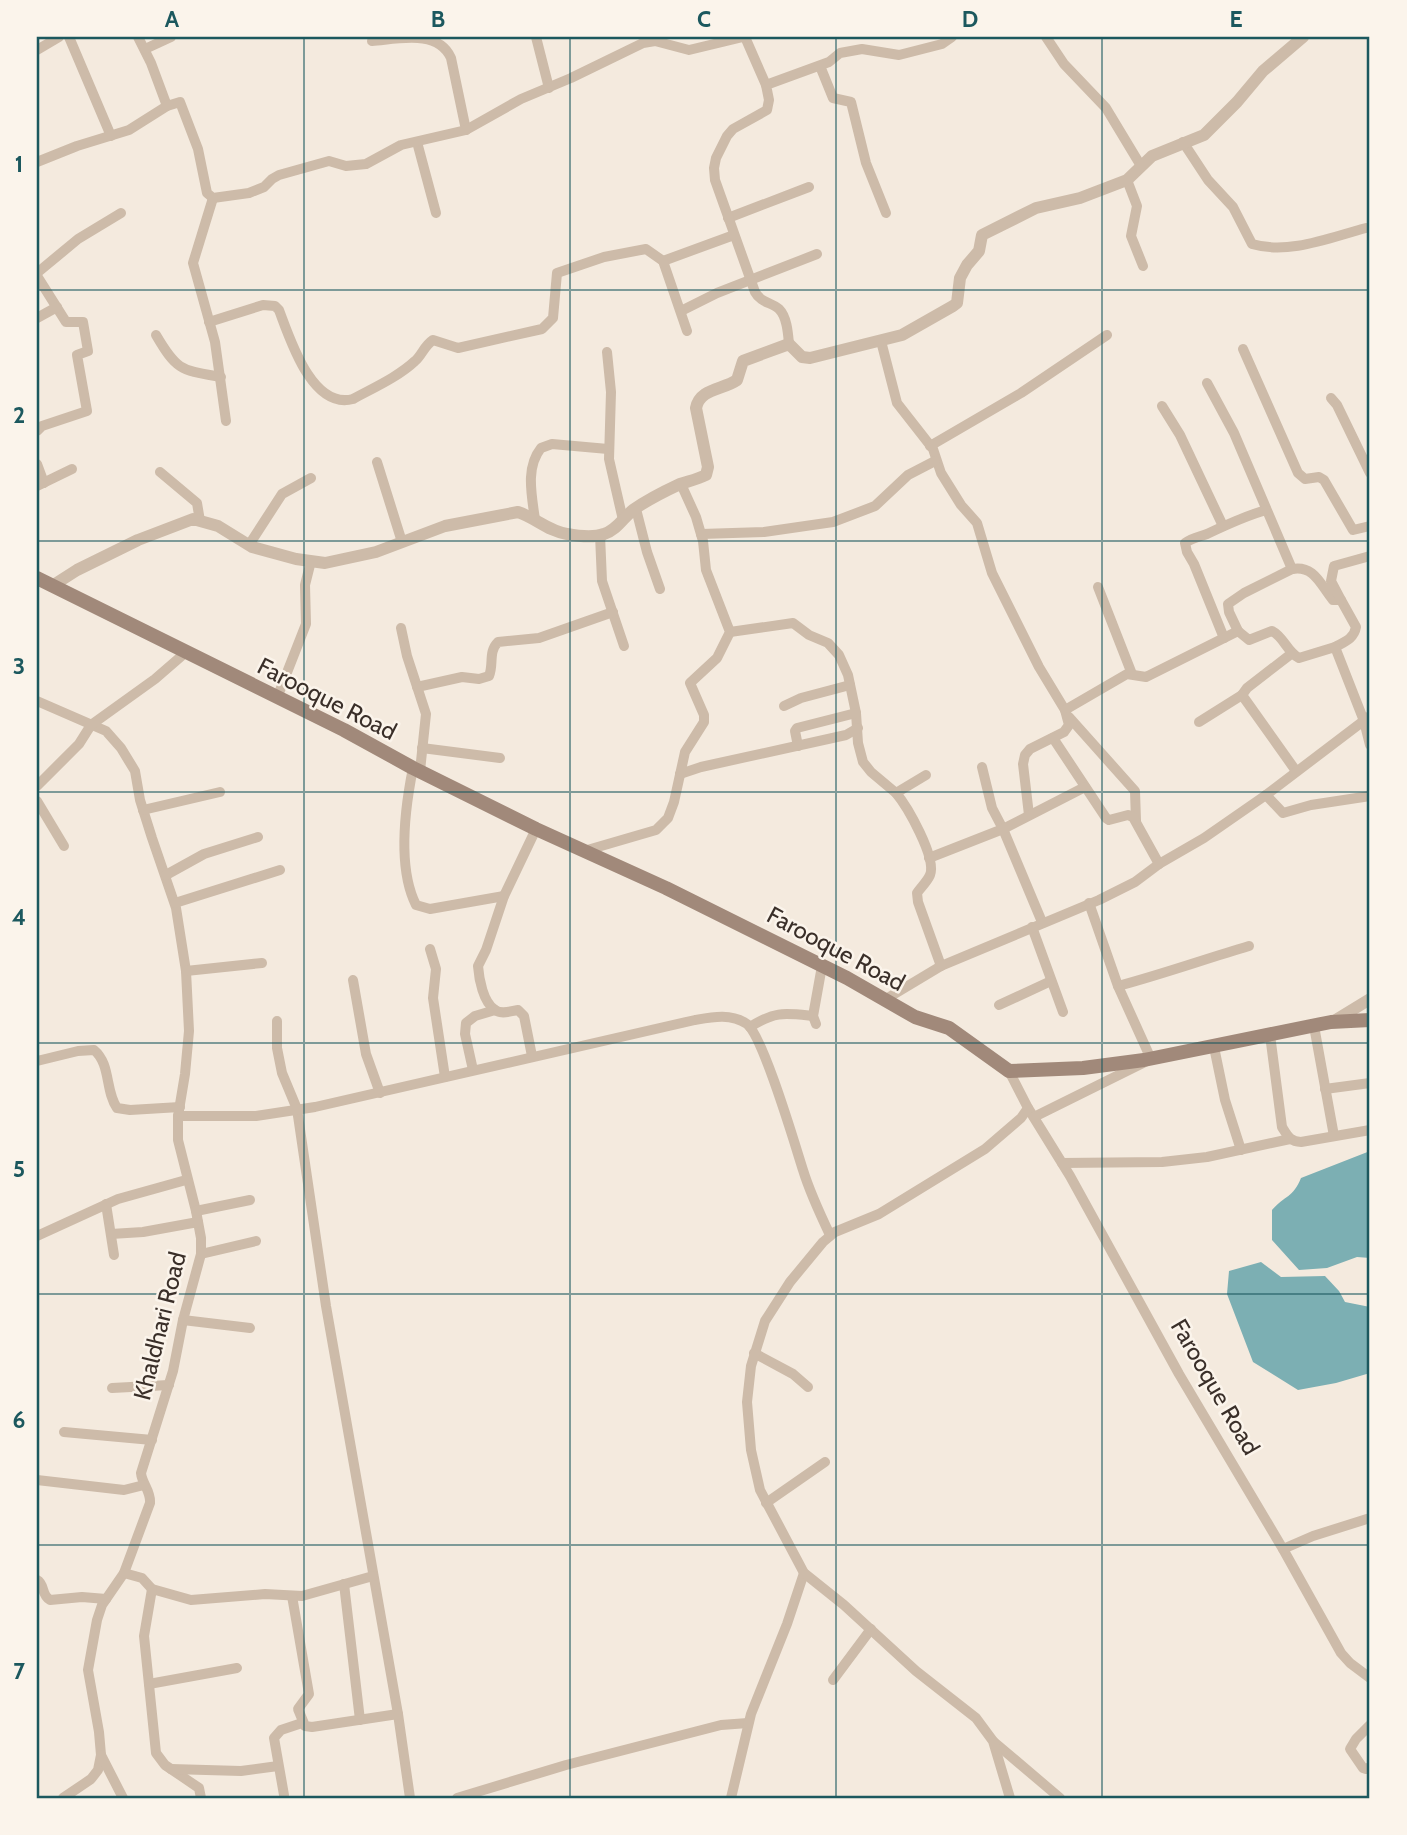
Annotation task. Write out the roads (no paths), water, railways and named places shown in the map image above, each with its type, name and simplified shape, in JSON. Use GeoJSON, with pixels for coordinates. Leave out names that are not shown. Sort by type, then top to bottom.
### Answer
{"type":"FeatureCollection","features":[{"type":"Feature","properties":{"kind":"main road","name":"Farooque Road"},"geometry":{"type":"LineString","coordinates":[[37,578],[344,730],[416,770],[584,852],[666,888],[886,999],[915,1017],[949,1028],[1009,1071]]}},
{"type":"Feature","properties":{"kind":"main road"},"geometry":{"type":"LineString","coordinates":[[1009,1071],[1083,1068],[1151,1059],[1331,1022],[1370,1020]]}},
{"type":"Feature","properties":{"kind":"street"},"geometry":{"type":"LineString","coordinates":[[37,50],[59,37]]}},
{"type":"Feature","properties":{"kind":"street"},"geometry":{"type":"LineString","coordinates":[[69,37],[111,136]]}},
{"type":"Feature","properties":{"kind":"street"},"geometry":{"type":"LineString","coordinates":[[138,37],[167,106]]}},
{"type":"Feature","properties":{"kind":"street"},"geometry":{"type":"LineString","coordinates":[[145,49],[171,37]]}},
{"type":"Feature","properties":{"kind":"street"},"geometry":{"type":"LineString","coordinates":[[536,37],[549,88]]}},
{"type":"Feature","properties":{"kind":"street"},"geometry":{"type":"LineString","coordinates":[[37,161],[129,130],[167,106],[180,103],[198,149],[207,193],[213,198],[234,196],[257,190],[279,175],[329,161],[346,166],[366,164],[392,149],[466,130],[521,99],[549,88],[642,40],[690,50],[744,37],[766,85],[769,100],[766,110],[733,129],[727,136],[716,158],[715,180],[758,298],[779,309],[786,324],[789,344],[802,357],[810,358],[902,335],[957,303],[960,278],[979,251],[982,235],[1036,208],[1080,198],[1127,180],[1152,156],[1204,135],[1263,71],[1303,37]]}},
{"type":"Feature","properties":{"kind":"street"},"geometry":{"type":"LineString","coordinates":[[766,85],[820,66],[851,50],[862,49],[899,55],[942,44],[952,37]]}},
{"type":"Feature","properties":{"kind":"street"},"geometry":{"type":"LineString","coordinates":[[1046,37],[1064,64],[1106,108],[1141,166]]}},
{"type":"Feature","properties":{"kind":"street"},"geometry":{"type":"LineString","coordinates":[[372,40],[421,38],[446,48],[452,58],[466,130]]}},
{"type":"Feature","properties":{"kind":"street"},"geometry":{"type":"LineString","coordinates":[[820,66],[833,98],[851,103],[864,155],[886,212]]}},
{"type":"Feature","properties":{"kind":"street"},"geometry":{"type":"LineString","coordinates":[[417,142],[436,213]]}},
{"type":"Feature","properties":{"kind":"street"},"geometry":{"type":"LineString","coordinates":[[1183,142],[1208,180],[1233,207],[1252,244],[1303,245],[1366,228]]}},
{"type":"Feature","properties":{"kind":"street"},"geometry":{"type":"LineString","coordinates":[[1127,180],[1137,206],[1131,236],[1143,266]]}},
{"type":"Feature","properties":{"kind":"street"},"geometry":{"type":"LineString","coordinates":[[729,218],[809,187]]}},
{"type":"Feature","properties":{"kind":"street"},"geometry":{"type":"LineString","coordinates":[[213,198],[193,263],[221,377],[226,421]]}},
{"type":"Feature","properties":{"kind":"street"},"geometry":{"type":"LineString","coordinates":[[37,431],[42,426],[87,411],[76,355],[88,351],[83,322],[66,322],[37,275],[78,239],[121,213]]}},
{"type":"Feature","properties":{"kind":"street"},"geometry":{"type":"LineString","coordinates":[[663,261],[734,235]]}},
{"type":"Feature","properties":{"kind":"street"},"geometry":{"type":"LineString","coordinates":[[209,322],[263,305],[275,306],[296,352],[317,386],[326,394],[344,401],[353,399],[415,362],[433,340],[458,348],[542,329],[553,318],[556,273],[604,257],[646,249],[663,261],[687,331]]}},
{"type":"Feature","properties":{"kind":"street"},"geometry":{"type":"LineString","coordinates":[[681,311],[817,254]]}},
{"type":"Feature","properties":{"kind":"street"},"geometry":{"type":"LineString","coordinates":[[37,318],[57,306]]}},
{"type":"Feature","properties":{"kind":"street"},"geometry":{"type":"LineString","coordinates":[[156,335],[172,360],[183,369],[221,377]]}},
{"type":"Feature","properties":{"kind":"street"},"geometry":{"type":"LineString","coordinates":[[930,446],[1021,393],[1107,335]]}},
{"type":"Feature","properties":{"kind":"street"},"geometry":{"type":"LineString","coordinates":[[881,341],[897,403],[930,446],[935,461],[961,505],[977,523],[992,573],[1038,667],[1066,712],[1135,791],[1136,821]]}},
{"type":"Feature","properties":{"kind":"street"},"geometry":{"type":"LineString","coordinates":[[52,586],[138,540],[192,519],[218,526],[249,545],[267,552],[311,561],[340,561],[376,552],[445,526],[518,512],[543,526],[566,534],[600,535],[611,531],[636,509],[681,484],[706,475],[708,467],[696,408],[699,398],[737,380],[743,361],[789,344]]}},
{"type":"Feature","properties":{"kind":"street"},"geometry":{"type":"LineString","coordinates":[[1243,349],[1298,473],[1305,479],[1320,477],[1324,480],[1353,530],[1370,526]]}},
{"type":"Feature","properties":{"kind":"street"},"geometry":{"type":"LineString","coordinates":[[607,352],[611,404],[608,449],[622,520]]}},
{"type":"Feature","properties":{"kind":"street"},"geometry":{"type":"LineString","coordinates":[[1207,383],[1234,433],[1292,569]]}},
{"type":"Feature","properties":{"kind":"street"},"geometry":{"type":"LineString","coordinates":[[1331,398],[1370,473]]}},
{"type":"Feature","properties":{"kind":"street"},"geometry":{"type":"LineString","coordinates":[[1162,406],[1180,435],[1223,526]]}},
{"type":"Feature","properties":{"kind":"street"},"geometry":{"type":"LineString","coordinates":[[535,520],[531,474],[533,462],[541,448],[552,444],[608,449]]}},
{"type":"Feature","properties":{"kind":"street"},"geometry":{"type":"LineString","coordinates":[[701,534],[764,532],[833,522],[876,506],[908,475],[935,461]]}},
{"type":"Feature","properties":{"kind":"street"},"geometry":{"type":"LineString","coordinates":[[377,462],[402,542]]}},
{"type":"Feature","properties":{"kind":"street"},"geometry":{"type":"LineString","coordinates":[[37,464],[40,484],[72,469]]}},
{"type":"Feature","properties":{"kind":"street"},"geometry":{"type":"LineString","coordinates":[[160,472],[197,503],[200,521]]}},
{"type":"Feature","properties":{"kind":"street"},"geometry":{"type":"LineString","coordinates":[[249,545],[282,494],[311,478]]}},
{"type":"Feature","properties":{"kind":"street"},"geometry":{"type":"LineString","coordinates":[[584,852],[661,827],[668,818],[685,752],[704,722],[704,715],[690,683],[717,658],[730,632],[706,570],[696,517],[681,484]]}},
{"type":"Feature","properties":{"kind":"street"},"geometry":{"type":"LineString","coordinates":[[636,509],[660,589]]}},
{"type":"Feature","properties":{"kind":"street"},"geometry":{"type":"LineString","coordinates":[[1224,638],[1185,546],[1192,538],[1266,510]]}},
{"type":"Feature","properties":{"kind":"street"},"geometry":{"type":"LineString","coordinates":[[600,535],[602,581],[624,646]]}},
{"type":"Feature","properties":{"kind":"street"},"geometry":{"type":"LineString","coordinates":[[1340,600],[1333,600],[1311,571],[1302,567],[1292,569],[1228,604],[1238,631],[1249,640],[1272,631],[1278,634],[1291,654],[1299,658],[1335,647],[1349,640],[1356,631],[1354,622],[1331,581],[1334,566],[1370,556]]}},
{"type":"Feature","properties":{"kind":"street"},"geometry":{"type":"LineString","coordinates":[[276,698],[306,624],[305,585],[311,561]]}},
{"type":"Feature","properties":{"kind":"street"},"geometry":{"type":"LineString","coordinates":[[1098,587],[1132,674]]}},
{"type":"Feature","properties":{"kind":"street"},"geometry":{"type":"LineString","coordinates":[[417,687],[462,677],[484,678],[489,676],[491,671],[491,649],[498,642],[539,638],[612,612]]}},
{"type":"Feature","properties":{"kind":"street"},"geometry":{"type":"LineString","coordinates":[[730,632],[793,622],[809,635],[828,643],[844,666],[856,713],[858,743],[863,762],[896,793],[911,815],[929,858],[931,874],[917,894],[941,966]]}},
{"type":"Feature","properties":{"kind":"street"},"geometry":{"type":"LineString","coordinates":[[401,628],[426,714],[422,748],[404,818],[410,888],[416,905],[430,909],[504,896]]}},
{"type":"Feature","properties":{"kind":"street"},"geometry":{"type":"LineString","coordinates":[[1066,712],[1126,674],[1146,677],[1238,631]]}},
{"type":"Feature","properties":{"kind":"street"},"geometry":{"type":"LineString","coordinates":[[1335,647],[1367,718],[1370,745]]}},
{"type":"Feature","properties":{"kind":"street"},"geometry":{"type":"LineString","coordinates":[[37,786],[83,739],[91,725],[155,679],[185,653]]}},
{"type":"Feature","properties":{"kind":"street"},"geometry":{"type":"LineString","coordinates":[[1199,722],[1242,695],[1247,688],[1291,654]]}},
{"type":"Feature","properties":{"kind":"street"},"geometry":{"type":"LineString","coordinates":[[784,706],[801,698],[850,685]]}},
{"type":"Feature","properties":{"kind":"street"},"geometry":{"type":"LineString","coordinates":[[1242,695],[1296,771]]}},
{"type":"Feature","properties":{"kind":"street","name":"Khaldhari Road"},"geometry":{"type":"LineString","coordinates":[[37,701],[106,731],[121,748],[135,771],[143,810],[175,903],[186,971],[189,1031],[178,1140],[197,1217],[201,1254],[169,1385],[141,1473],[149,1492],[150,1503],[124,1573],[106,1599],[97,1620],[88,1670],[101,1755],[123,1798]]}},
{"type":"Feature","properties":{"kind":"street"},"geometry":{"type":"LineString","coordinates":[[1029,815],[1023,764],[1025,755],[1030,749],[1064,732],[1069,725],[1066,712]]}},
{"type":"Feature","properties":{"kind":"street"},"geometry":{"type":"LineString","coordinates":[[798,747],[795,731],[797,728],[856,713]]}},
{"type":"Feature","properties":{"kind":"street"},"geometry":{"type":"LineString","coordinates":[[886,999],[941,966],[1135,882],[1266,795],[1367,718]]}},
{"type":"Feature","properties":{"kind":"street"},"geometry":{"type":"LineString","coordinates":[[680,774],[846,735],[858,728]]}},
{"type":"Feature","properties":{"kind":"street"},"geometry":{"type":"LineString","coordinates":[[1053,738],[1106,818],[1109,820],[1128,815],[1136,821],[1159,864]]}},
{"type":"Feature","properties":{"kind":"street"},"geometry":{"type":"LineString","coordinates":[[422,748],[500,758]]}},
{"type":"Feature","properties":{"kind":"street"},"geometry":{"type":"LineString","coordinates":[[982,767],[992,808],[1042,922]]}},
{"type":"Feature","properties":{"kind":"street"},"geometry":{"type":"LineString","coordinates":[[896,793],[926,775]]}},
{"type":"Feature","properties":{"kind":"street"},"geometry":{"type":"LineString","coordinates":[[929,858],[1003,829],[1086,787]]}},
{"type":"Feature","properties":{"kind":"street"},"geometry":{"type":"LineString","coordinates":[[143,810],[220,792]]}},
{"type":"Feature","properties":{"kind":"street"},"geometry":{"type":"LineString","coordinates":[[1266,795],[1283,813],[1311,805],[1370,796]]}},
{"type":"Feature","properties":{"kind":"street"},"geometry":{"type":"LineString","coordinates":[[37,801],[64,846]]}},
{"type":"Feature","properties":{"kind":"street"},"geometry":{"type":"LineString","coordinates":[[532,1056],[522,1012],[518,1010],[504,1013],[495,1010],[486,998],[478,966],[504,896],[536,829]]}},
{"type":"Feature","properties":{"kind":"street"},"geometry":{"type":"LineString","coordinates":[[166,875],[204,854],[258,837]]}},
{"type":"Feature","properties":{"kind":"street"},"geometry":{"type":"LineString","coordinates":[[175,903],[281,870]]}},
{"type":"Feature","properties":{"kind":"street"},"geometry":{"type":"LineString","coordinates":[[1060,1798],[993,1741],[970,1712],[916,1671],[804,1573],[766,1503],[755,1473],[748,1427],[748,1382],[765,1321],[777,1300],[815,1250],[830,1235],[879,1214],[985,1149],[1021,1118],[1151,1059],[1118,986],[1090,902]]}},
{"type":"Feature","properties":{"kind":"street"},"geometry":{"type":"LineString","coordinates":[[1032,927],[1063,1012]]}},
{"type":"Feature","properties":{"kind":"street"},"geometry":{"type":"LineString","coordinates":[[1118,986],[1176,971],[1194,962],[1249,946]]}},
{"type":"Feature","properties":{"kind":"street"},"geometry":{"type":"LineString","coordinates":[[430,949],[436,969],[433,998],[445,1077]]}},
{"type":"Feature","properties":{"kind":"street"},"geometry":{"type":"LineString","coordinates":[[186,971],[262,963]]}},
{"type":"Feature","properties":{"kind":"street"},"geometry":{"type":"LineString","coordinates":[[750,1027],[769,1015],[788,1013],[814,1020],[822,966]]}},
{"type":"Feature","properties":{"kind":"street"},"geometry":{"type":"LineString","coordinates":[[353,980],[364,1047],[380,1093]]}},
{"type":"Feature","properties":{"kind":"street"},"geometry":{"type":"LineString","coordinates":[[999,1005],[1051,981]]}},
{"type":"Feature","properties":{"kind":"street"},"geometry":{"type":"LineString","coordinates":[[1331,1022],[1370,999]]}},
{"type":"Feature","properties":{"kind":"street"},"geometry":{"type":"LineString","coordinates":[[473,1070],[465,1034],[466,1023],[475,1016],[495,1010]]}},
{"type":"Feature","properties":{"kind":"street"},"geometry":{"type":"LineString","coordinates":[[37,1061],[94,1050],[103,1060],[112,1102],[117,1108],[256,1116],[380,1093],[532,1056],[718,1017],[737,1019],[750,1027],[788,1121],[811,1194],[830,1235]]}},
{"type":"Feature","properties":{"kind":"street"},"geometry":{"type":"LineString","coordinates":[[277,1021],[280,1065],[297,1110],[326,1306],[398,1714],[410,1798]]}},
{"type":"Feature","properties":{"kind":"street"},"geometry":{"type":"LineString","coordinates":[[1314,1026],[1334,1136]]}},
{"type":"Feature","properties":{"kind":"street"},"geometry":{"type":"LineString","coordinates":[[1270,1035],[1282,1127],[1290,1139],[1295,1142],[1370,1130]]}},
{"type":"Feature","properties":{"kind":"street"},"geometry":{"type":"LineString","coordinates":[[1214,1047],[1225,1100],[1241,1150]]}},
{"type":"Feature","properties":{"kind":"street","name":"Farooque Road"},"geometry":{"type":"LineString","coordinates":[[1009,1071],[1179,1374],[1341,1653],[1370,1678]]}},
{"type":"Feature","properties":{"kind":"street"},"geometry":{"type":"LineString","coordinates":[[1325,1089],[1370,1083]]}},
{"type":"Feature","properties":{"kind":"street"},"geometry":{"type":"LineString","coordinates":[[1062,1163],[1162,1162],[1241,1150],[1290,1139]]}},
{"type":"Feature","properties":{"kind":"street"},"geometry":{"type":"LineString","coordinates":[[37,1236],[118,1199],[186,1181]]}},
{"type":"Feature","properties":{"kind":"street"},"geometry":{"type":"LineString","coordinates":[[111,1234],[143,1232],[250,1200]]}},
{"type":"Feature","properties":{"kind":"street"},"geometry":{"type":"LineString","coordinates":[[106,1204],[114,1255]]}},
{"type":"Feature","properties":{"kind":"street"},"geometry":{"type":"LineString","coordinates":[[201,1254],[256,1241]]}},
{"type":"Feature","properties":{"kind":"street"},"geometry":{"type":"LineString","coordinates":[[183,1320],[250,1328]]}},
{"type":"Feature","properties":{"kind":"street"},"geometry":{"type":"LineString","coordinates":[[754,1353],[793,1374],[808,1387]]}},
{"type":"Feature","properties":{"kind":"street"},"geometry":{"type":"LineString","coordinates":[[112,1388],[169,1385]]}},
{"type":"Feature","properties":{"kind":"street"},"geometry":{"type":"LineString","coordinates":[[64,1432],[152,1440]]}},
{"type":"Feature","properties":{"kind":"street"},"geometry":{"type":"LineString","coordinates":[[766,1503],[825,1462]]}},
{"type":"Feature","properties":{"kind":"street"},"geometry":{"type":"LineString","coordinates":[[37,1480],[124,1490],[144,1485]]}},
{"type":"Feature","properties":{"kind":"street"},"geometry":{"type":"LineString","coordinates":[[1283,1549],[1313,1536],[1370,1518]]}},
{"type":"Feature","properties":{"kind":"street"},"geometry":{"type":"LineString","coordinates":[[124,1573],[142,1578],[152,1589],[191,1600],[265,1594],[314,1594],[373,1576]]}},
{"type":"Feature","properties":{"kind":"street"},"geometry":{"type":"LineString","coordinates":[[731,1798],[748,1723],[804,1573]]}},
{"type":"Feature","properties":{"kind":"street"},"geometry":{"type":"LineString","coordinates":[[37,1580],[41,1583],[44,1595],[50,1600],[82,1597],[106,1599]]}},
{"type":"Feature","properties":{"kind":"street"},"geometry":{"type":"LineString","coordinates":[[344,1584],[360,1720]]}},
{"type":"Feature","properties":{"kind":"street"},"geometry":{"type":"LineString","coordinates":[[152,1589],[145,1636],[156,1753],[170,1769],[194,1783],[199,1788],[201,1798]]}},
{"type":"Feature","properties":{"kind":"street"},"geometry":{"type":"LineString","coordinates":[[292,1596],[309,1694],[299,1705],[302,1723],[312,1727],[398,1714]]}},
{"type":"Feature","properties":{"kind":"street"},"geometry":{"type":"LineString","coordinates":[[833,1680],[871,1629]]}},
{"type":"Feature","properties":{"kind":"street"},"geometry":{"type":"LineString","coordinates":[[149,1684],[237,1668]]}},
{"type":"Feature","properties":{"kind":"street"},"geometry":{"type":"LineString","coordinates":[[457,1798],[566,1765],[721,1725],[733,1722],[748,1723]]}},
{"type":"Feature","properties":{"kind":"street"},"geometry":{"type":"LineString","coordinates":[[284,1795],[274,1745],[276,1734],[286,1727],[302,1723]]}},
{"type":"Feature","properties":{"kind":"street"},"geometry":{"type":"LineString","coordinates":[[1370,1725],[1354,1741],[1351,1752],[1363,1769],[1370,1766]]}},
{"type":"Feature","properties":{"kind":"street"},"geometry":{"type":"LineString","coordinates":[[993,1741],[1010,1798]]}},
{"type":"Feature","properties":{"kind":"street"},"geometry":{"type":"LineString","coordinates":[[63,1798],[91,1779],[98,1770],[101,1755]]}},
{"type":"Feature","properties":{"kind":"street"},"geometry":{"type":"LineString","coordinates":[[170,1769],[241,1771],[278,1766]]}},
{"type":"Feature","properties":{"kind":"water"},"geometry":{"type":"Polygon","coordinates":[[[1370,1151],[1370,1258],[1357,1257],[1327,1268],[1299,1270],[1272,1240],[1272,1210],[1292,1193],[1301,1178],[1370,1151]]]}},
{"type":"Feature","properties":{"kind":"water"},"geometry":{"type":"Polygon","coordinates":[[[1261,1262],[1281,1277],[1325,1276],[1345,1302],[1370,1307],[1370,1373],[1298,1390],[1253,1362],[1227,1294],[1229,1271],[1261,1262]]]}}]}
